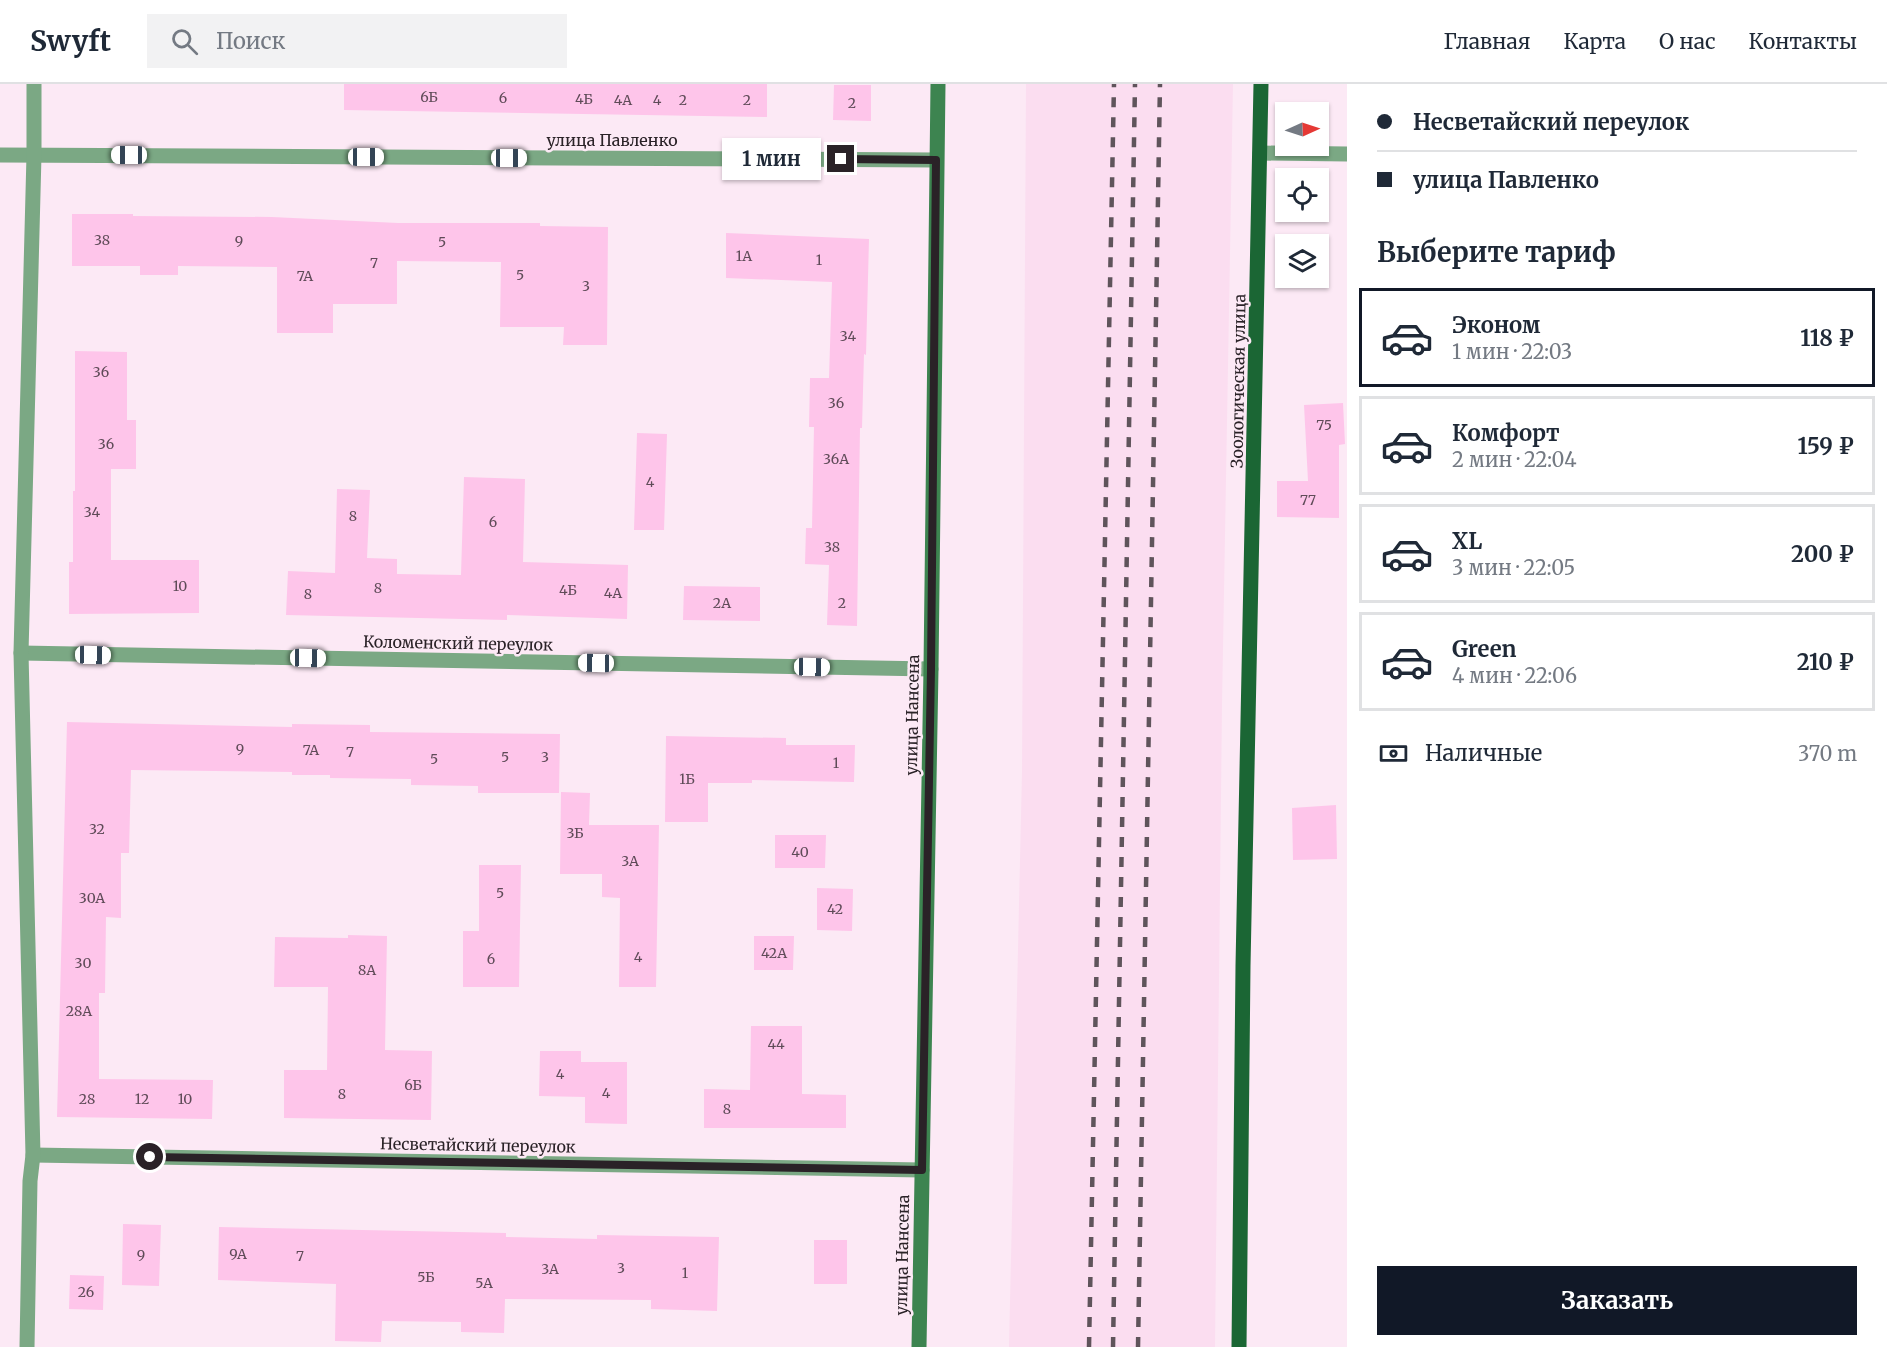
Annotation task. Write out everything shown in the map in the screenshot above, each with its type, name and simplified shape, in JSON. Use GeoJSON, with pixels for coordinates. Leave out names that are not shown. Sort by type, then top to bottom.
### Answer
{"type":"FeatureCollection","features":[{"type":"Feature","properties":{"kind":"main road","name":"улица Нансена"},"geometry":{"type":"LineString","coordinates":[[919,1347],[931,669],[938,84]]}},
{"type":"Feature","properties":{"kind":"main road","name":"Зоологическая улица"},"geometry":{"type":"LineString","coordinates":[[1239,1347],[1261,84]]}},
{"type":"Feature","properties":{"kind":"street"},"geometry":{"type":"LineString","coordinates":[[27,1347],[30,1181],[33,1155],[21,653],[34,84]]}},
{"type":"Feature","properties":{"kind":"street"},"geometry":{"type":"LineString","coordinates":[[1260,153],[1347,154]]}},
{"type":"Feature","properties":{"kind":"street","name":"улица Павленко"},"geometry":{"type":"LineString","coordinates":[[0,155],[936,160]]}},
{"type":"Feature","properties":{"kind":"street","name":"Коломенский переулок"},"geometry":{"type":"LineString","coordinates":[[21,653],[931,669]]}},
{"type":"Feature","properties":{"kind":"street","name":"Несветайский переулок"},"geometry":{"type":"LineString","coordinates":[[33,1155],[922,1170]]}},
{"type":"Feature","properties":{"kind":"shaded area"},"geometry":{"type":"Polygon","coordinates":[[[1026,84],[1233,84],[1222,705],[1215,1347],[1009,1347],[1022,772],[1026,84]]]}},
{"type":"Feature","properties":{"kind":"building"},"geometry":{"type":"Polygon","coordinates":[[[344,84],[767,84],[767,117],[344,110],[344,84]]]}},
{"type":"Feature","properties":{"kind":"building"},"geometry":{"type":"Polygon","coordinates":[[[834,85],[871,85],[871,121],[833,120],[834,85]]]}},
{"type":"Feature","properties":{"kind":"building"},"geometry":{"type":"Polygon","coordinates":[[[72,214],[272,217],[398,223],[540,223],[540,226],[608,227],[607,345],[563,345],[564,327],[500,327],[501,262],[397,261],[397,304],[333,304],[333,333],[277,333],[277,267],[178,266],[178,275],[140,275],[140,266],[72,266],[72,214]]]}},
{"type":"Feature","properties":{"kind":"building"},"geometry":{"type":"Polygon","coordinates":[[[726,233],[869,239],[866,355],[864,354],[862,428],[860,428],[857,626],[827,625],[829,565],[805,564],[806,528],[812,528],[814,427],[809,427],[810,378],[829,378],[832,282],[726,278],[726,233]]]}},
{"type":"Feature","properties":{"kind":"building"},"geometry":{"type":"Polygon","coordinates":[[[75,351],[127,352],[127,420],[136,420],[136,469],[111,469],[111,560],[199,560],[199,613],[69,614],[69,562],[73,562],[73,491],[75,491],[75,351]]]}},
{"type":"Feature","properties":{"kind":"building"},"geometry":{"type":"Polygon","coordinates":[[[1343,403],[1345,444],[1339,445],[1339,518],[1277,517],[1277,481],[1308,481],[1304,405],[1343,403]]]}},
{"type":"Feature","properties":{"kind":"building"},"geometry":{"type":"Polygon","coordinates":[[[637,433],[667,434],[664,530],[634,530],[637,433]]]}},
{"type":"Feature","properties":{"kind":"building"},"geometry":{"type":"Polygon","coordinates":[[[464,477],[525,479],[523,562],[628,565],[627,619],[507,615],[507,620],[286,615],[288,571],[335,573],[337,489],[370,490],[367,558],[397,559],[397,574],[461,575],[464,477]]]}},
{"type":"Feature","properties":{"kind":"building"},"geometry":{"type":"Polygon","coordinates":[[[684,586],[760,587],[760,621],[683,620],[684,586]]]}},
{"type":"Feature","properties":{"kind":"building"},"geometry":{"type":"Polygon","coordinates":[[[67,722],[292,727],[292,724],[370,725],[370,732],[560,734],[559,793],[478,793],[478,786],[411,785],[411,779],[330,778],[330,775],[292,775],[292,772],[131,770],[129,853],[121,853],[121,918],[106,917],[105,993],[99,993],[99,1079],[213,1080],[212,1119],[57,1117],[67,722]]]}},
{"type":"Feature","properties":{"kind":"building"},"geometry":{"type":"Polygon","coordinates":[[[666,736],[786,738],[786,745],[855,745],[854,782],[752,780],[752,783],[708,783],[708,822],[665,822],[666,736]]]}},
{"type":"Feature","properties":{"kind":"building"},"geometry":{"type":"Polygon","coordinates":[[[561,792],[590,793],[589,825],[659,825],[656,987],[619,987],[620,898],[602,897],[602,874],[560,874],[561,792]]]}},
{"type":"Feature","properties":{"kind":"building"},"geometry":{"type":"Polygon","coordinates":[[[1336,805],[1337,859],[1293,860],[1292,808],[1336,805]]]}},
{"type":"Feature","properties":{"kind":"building"},"geometry":{"type":"Polygon","coordinates":[[[775,835],[826,835],[825,868],[775,868],[775,835]]]}},
{"type":"Feature","properties":{"kind":"building"},"geometry":{"type":"Polygon","coordinates":[[[479,865],[521,865],[519,987],[463,987],[463,931],[479,931],[479,865]]]}},
{"type":"Feature","properties":{"kind":"building"},"geometry":{"type":"Polygon","coordinates":[[[817,888],[853,889],[852,931],[817,930],[817,888]]]}},
{"type":"Feature","properties":{"kind":"building"},"geometry":{"type":"Polygon","coordinates":[[[348,935],[387,936],[385,1050],[432,1051],[431,1120],[284,1118],[284,1070],[327,1070],[328,987],[274,987],[275,937],[348,938],[348,935]]]}},
{"type":"Feature","properties":{"kind":"building"},"geometry":{"type":"Polygon","coordinates":[[[754,936],[794,936],[793,970],[754,970],[754,936]]]}},
{"type":"Feature","properties":{"kind":"building"},"geometry":{"type":"Polygon","coordinates":[[[751,1026],[802,1026],[802,1094],[846,1095],[846,1128],[704,1128],[704,1089],[750,1090],[751,1026]]]}},
{"type":"Feature","properties":{"kind":"building"},"geometry":{"type":"Polygon","coordinates":[[[540,1051],[581,1051],[581,1062],[627,1062],[627,1124],[585,1123],[585,1097],[539,1096],[540,1051]]]}},
{"type":"Feature","properties":{"kind":"building"},"geometry":{"type":"Polygon","coordinates":[[[123,1224],[161,1225],[159,1286],[122,1285],[123,1224]]]}},
{"type":"Feature","properties":{"kind":"building"},"geometry":{"type":"Polygon","coordinates":[[[219,1227],[506,1233],[506,1237],[597,1239],[597,1235],[719,1237],[717,1311],[651,1309],[651,1300],[505,1299],[504,1333],[461,1332],[461,1322],[382,1321],[381,1342],[335,1341],[336,1284],[218,1280],[219,1227]]]}},
{"type":"Feature","properties":{"kind":"building"},"geometry":{"type":"Polygon","coordinates":[[[814,1240],[847,1240],[847,1284],[814,1284],[814,1240]]]}},
{"type":"Feature","properties":{"kind":"building"},"geometry":{"type":"Polygon","coordinates":[[[70,1275],[104,1276],[103,1310],[69,1309],[70,1275]]]}},
{"type":"Feature","properties":{"kind":"railway"},"geometry":{"type":"LineString","coordinates":[[1089,1347],[1114,84]]}},
{"type":"Feature","properties":{"kind":"railway"},"geometry":{"type":"LineString","coordinates":[[1113,1347],[1135,84]]}},
{"type":"Feature","properties":{"kind":"railway"},"geometry":{"type":"LineString","coordinates":[[1138,1347],[1160,84]]}},
{"type":"Feature","properties":{"kind":"route"},"geometry":{"type":"LineString","coordinates":[[150,1157],[922,1170],[931,669],[936,160],[841,159]]}}]}
